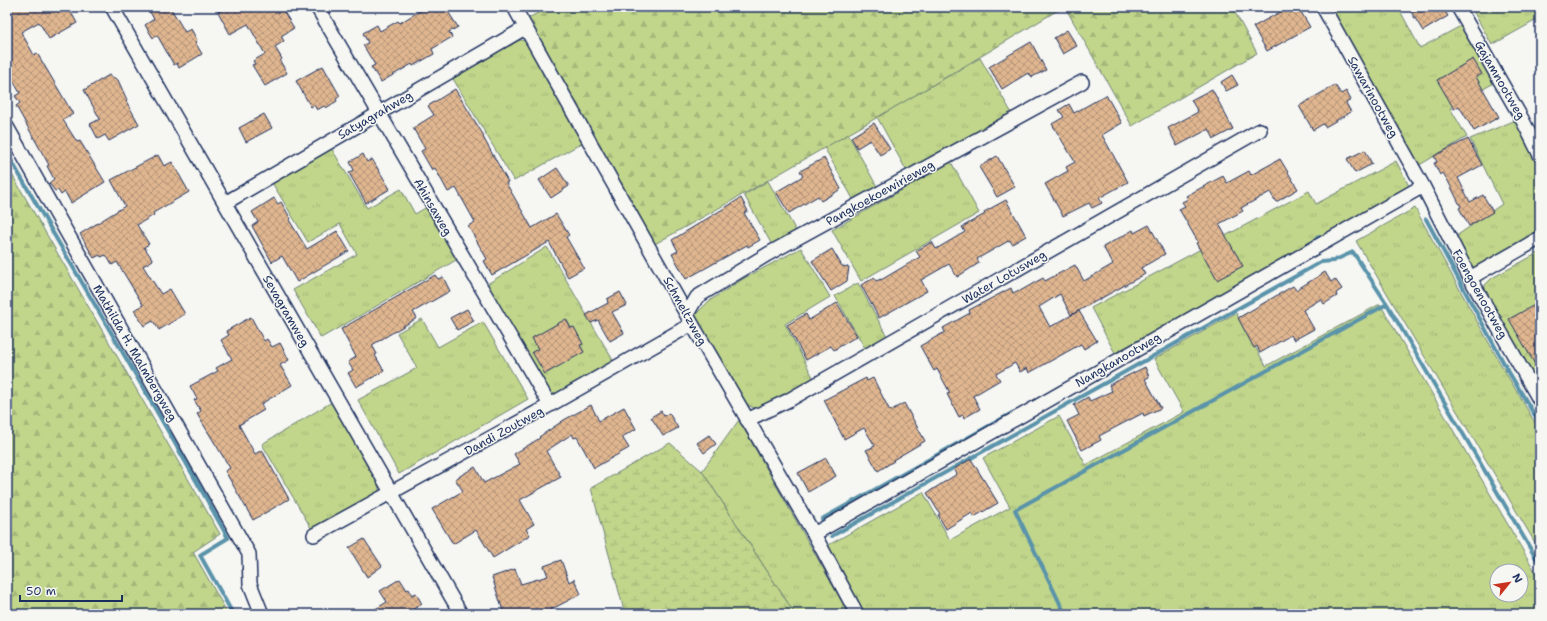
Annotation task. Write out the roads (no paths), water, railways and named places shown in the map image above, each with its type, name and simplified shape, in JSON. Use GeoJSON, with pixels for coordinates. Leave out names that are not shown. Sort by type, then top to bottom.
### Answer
{"type":"FeatureCollection","features":[{"type":"Feature","properties":{"kind":"street","name":"Sevagramweg"},"geometry":{"type":"LineString","coordinates":[[112,7],[390,493],[461,614]]}},
{"type":"Feature","properties":{"kind":"street","name":"Ahinsaweg"},"geometry":{"type":"LineString","coordinates":[[317,7],[550,405]]}},
{"type":"Feature","properties":{"kind":"street","name":"Schmeltzweg"},"geometry":{"type":"LineString","coordinates":[[514,7],[747,420],[814,534],[857,614]]}},
{"type":"Feature","properties":{"kind":"street","name":"Sawarinootweg"},"geometry":{"type":"LineString","coordinates":[[1323,7],[1423,186]]}},
{"type":"Feature","properties":{"kind":"street","name":"Gajamnootweg"},"geometry":{"type":"LineString","coordinates":[[1458,7],[1522,119],[1540,155]]}},
{"type":"Feature","properties":{"kind":"street","name":"Satyagrahweg"},"geometry":{"type":"LineString","coordinates":[[225,203],[378,112],[525,28]]}},
{"type":"Feature","properties":{"kind":"street","name":"Pangkoekoewirieweg"},"geometry":{"type":"LineString","coordinates":[[690,319],[697,297],[768,254],[1082,82]]}},
{"type":"Feature","properties":{"kind":"street","name":"Mathilda H. Malmbergweg"},"geometry":{"type":"LineString","coordinates":[[7,127],[249,554],[250,584],[262,614]]}},
{"type":"Feature","properties":{"kind":"street","name":"Water Lotusweg"},"geometry":{"type":"LineString","coordinates":[[747,420],[789,400],[1260,130]]}},
{"type":"Feature","properties":{"kind":"street","name":"Foengoenootweg"},"geometry":{"type":"LineString","coordinates":[[1423,186],[1470,278],[1540,401]]}},
{"type":"Feature","properties":{"kind":"street","name":"Nangkanootweg"},"geometry":{"type":"LineString","coordinates":[[814,534],[1423,186]]}},
{"type":"Feature","properties":{"kind":"street"},"geometry":{"type":"LineString","coordinates":[[1470,278],[1540,238]]}},
{"type":"Feature","properties":{"kind":"street","name":"Dandi Zoutweg"},"geometry":{"type":"LineString","coordinates":[[314,535],[550,405],[690,319]]}},
{"type":"Feature","properties":{"kind":"waterway"},"geometry":{"type":"LineString","coordinates":[[7,153],[228,538],[200,555],[233,614]]}},
{"type":"Feature","properties":{"kind":"waterway"},"geometry":{"type":"LineString","coordinates":[[1426,219],[1507,369],[1540,424]]}},
{"type":"Feature","properties":{"kind":"waterway"},"geometry":{"type":"LineString","coordinates":[[1313,243],[1319,236]]}},
{"type":"Feature","properties":{"kind":"waterway"},"geometry":{"type":"LineString","coordinates":[[832,536],[1321,262],[1333,261],[1353,252],[1387,304]]}},
{"type":"Feature","properties":{"kind":"waterway"},"geometry":{"type":"LineString","coordinates":[[1065,614],[1015,510],[1387,304],[1540,565]]}},
{"type":"Feature","properties":{"kind":"waterway"},"geometry":{"type":"LineString","coordinates":[[822,519],[1014,412]]}}]}
